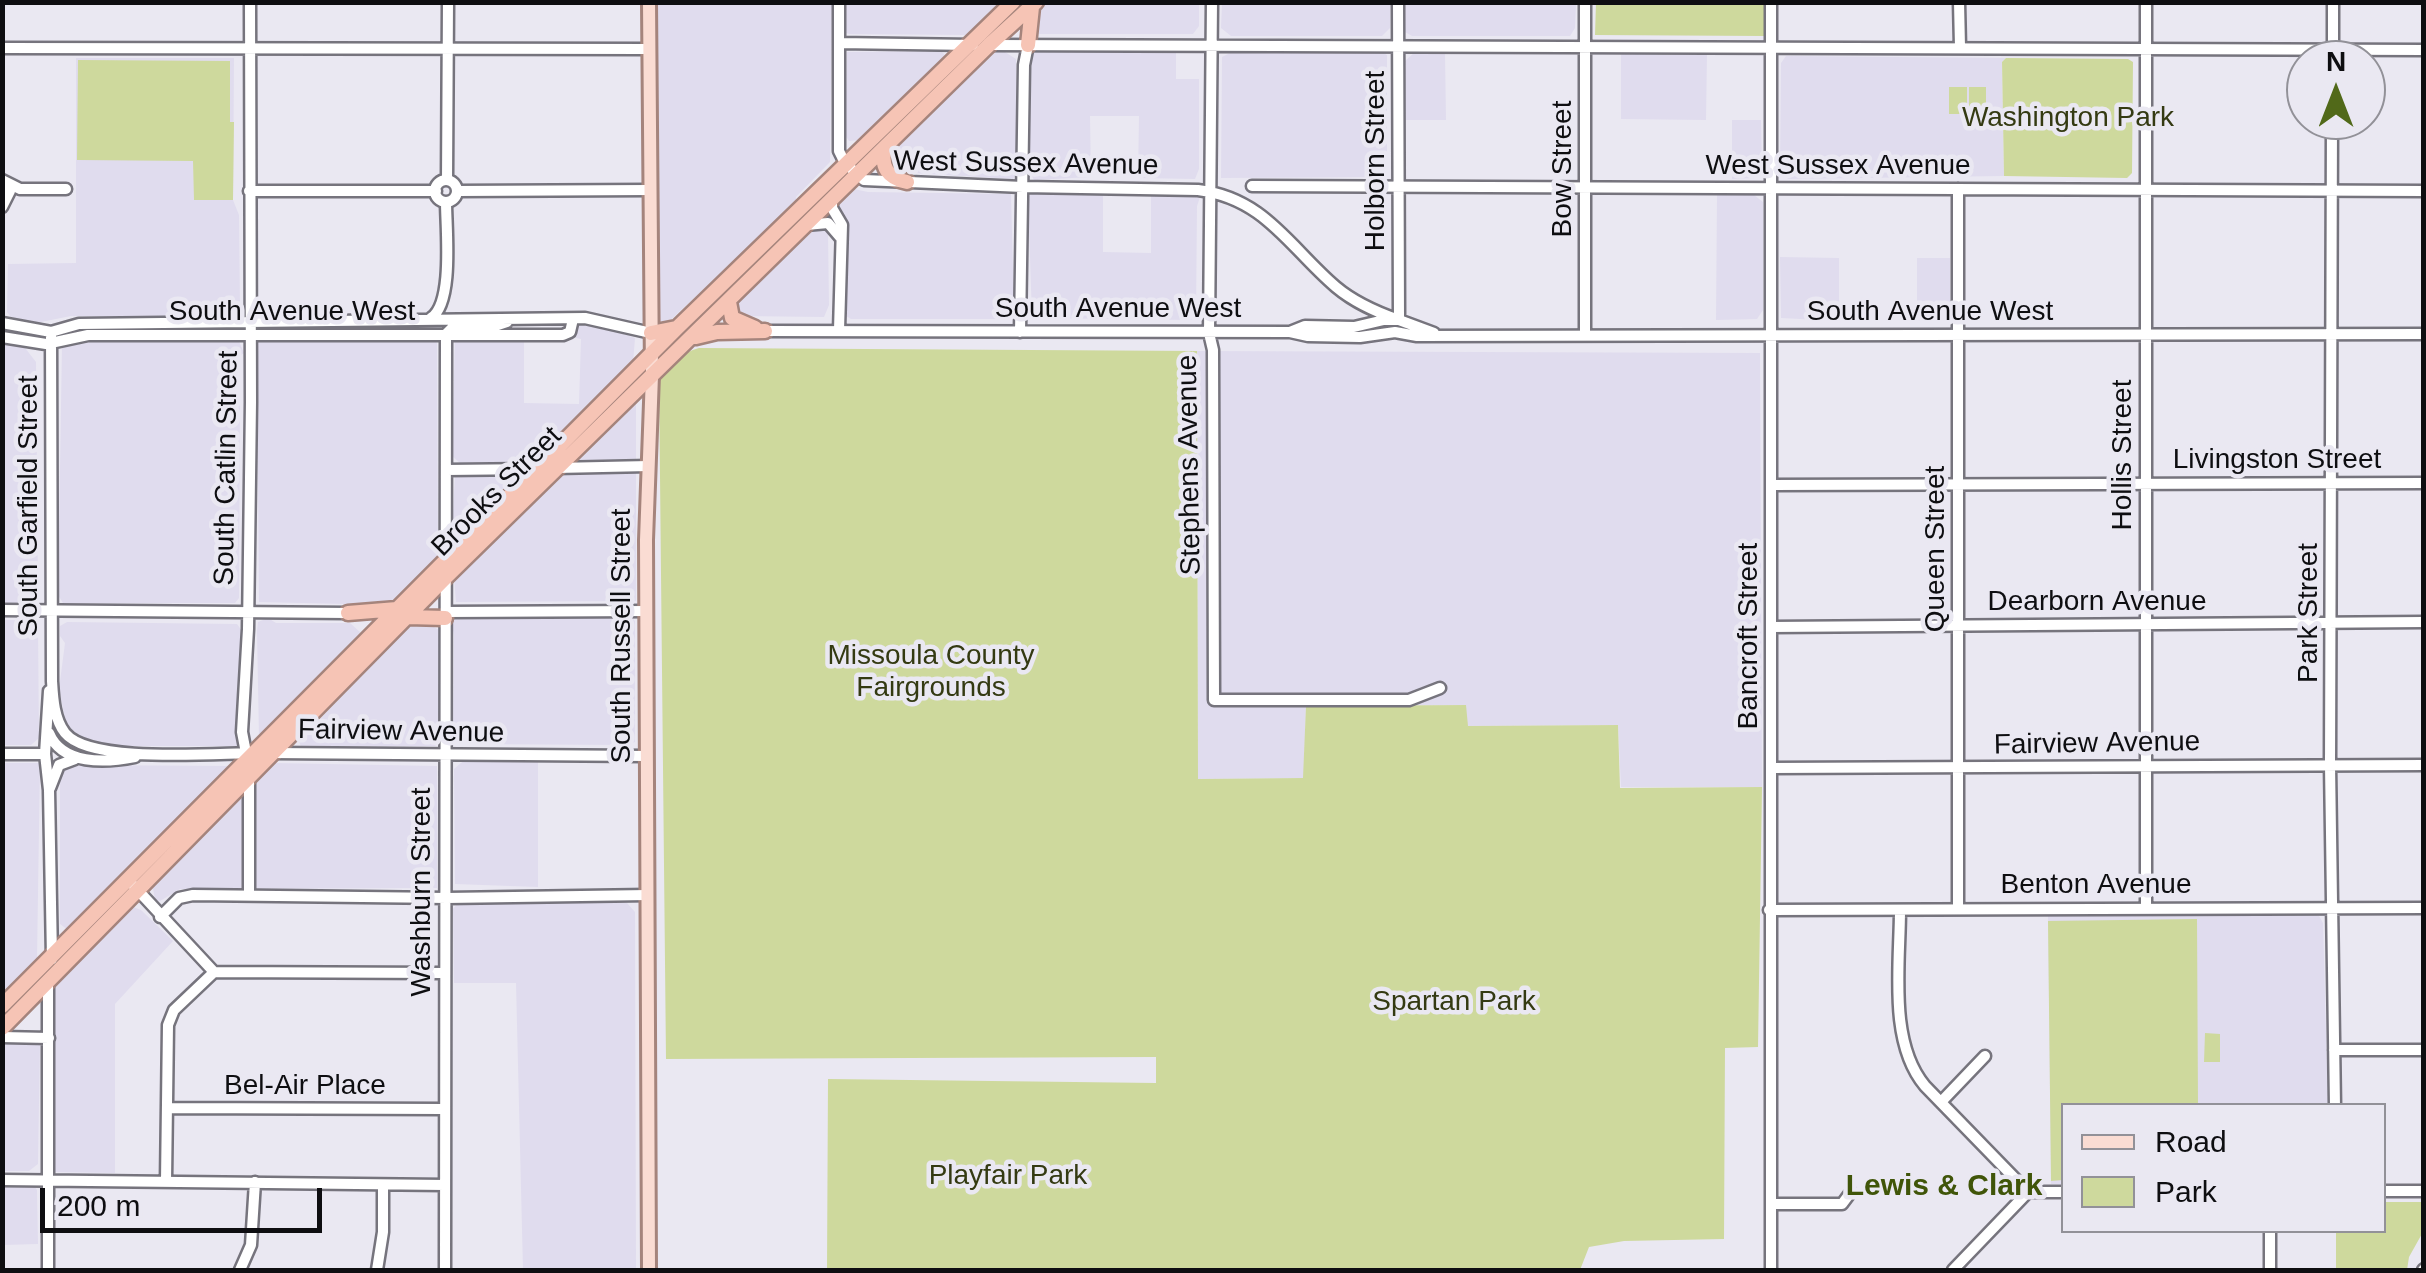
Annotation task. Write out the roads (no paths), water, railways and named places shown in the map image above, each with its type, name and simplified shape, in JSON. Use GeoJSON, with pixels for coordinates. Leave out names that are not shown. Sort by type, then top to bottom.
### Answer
{"type":"FeatureCollection","features":[{"type":"Feature","properties":{"kind":"highway","name":"Brooks Street"},"geometry":{"type":"LineString","coordinates":[[2,1006],[250,778],[403,613],[446,558],[1013,2]]}},
{"type":"Feature","properties":{"kind":"highway","name":"Brooks Street"},"geometry":{"type":"LineString","coordinates":[[2,1028],[48,983],[250,753],[364,642],[446,577],[686,342],[729,307],[832,198],[1034,4]]}},
{"type":"Feature","properties":{"kind":"highway"},"geometry":{"type":"LineString","coordinates":[[1028,45],[1034,4]]}},
{"type":"Feature","properties":{"kind":"highway"},"geometry":{"type":"LineString","coordinates":[[885,147],[886,171],[896,180],[907,182]]}},
{"type":"Feature","properties":{"kind":"highway"},"geometry":{"type":"LineString","coordinates":[[729,307],[738,324],[765,331]]}},
{"type":"Feature","properties":{"kind":"highway"},"geometry":{"type":"LineString","coordinates":[[651,333],[677,328]]}},
{"type":"Feature","properties":{"kind":"highway"},"geometry":{"type":"LineString","coordinates":[[686,342],[708,333],[765,331]]}},
{"type":"Feature","properties":{"kind":"highway"},"geometry":{"type":"LineString","coordinates":[[348,613],[446,615]]}},
{"type":"Feature","properties":{"kind":"highway"},"geometry":{"type":"LineString","coordinates":[[348,613],[362,627],[364,642]]}},
{"type":"Feature","properties":{"kind":"main road","name":"South Russell Street"},"geometry":{"type":"LineString","coordinates":[[649,2],[649,1270]]}},
{"type":"Feature","properties":{"kind":"street","name":"South Catlin Street"},"geometry":{"type":"LineString","coordinates":[[250,2],[252,335],[242,732],[250,753]]}},
{"type":"Feature","properties":{"kind":"street"},"geometry":{"type":"LineString","coordinates":[[447,180],[448,2]]}},
{"type":"Feature","properties":{"kind":"street"},"geometry":{"type":"LineString","coordinates":[[839,2],[839,152],[845,163]]}},
{"type":"Feature","properties":{"kind":"street","name":"Stephens Avenue"},"geometry":{"type":"LineString","coordinates":[[1212,2],[1209,333],[1213,350],[1214,700],[1409,700],[1440,688]]}},
{"type":"Feature","properties":{"kind":"street","name":"Holborn Street"},"geometry":{"type":"LineString","coordinates":[[1398,2],[1398,320]]}},
{"type":"Feature","properties":{"kind":"street","name":"Bow Street"},"geometry":{"type":"LineString","coordinates":[[1584,2],[1585,335]]}},
{"type":"Feature","properties":{"kind":"street","name":"Bancroft Street"},"geometry":{"type":"LineString","coordinates":[[1771,2],[1771,1270]]}},
{"type":"Feature","properties":{"kind":"street"},"geometry":{"type":"LineString","coordinates":[[1959,2],[1960,47]]}},
{"type":"Feature","properties":{"kind":"street","name":"Hollis Street"},"geometry":{"type":"LineString","coordinates":[[2146,2],[2146,907]]}},
{"type":"Feature","properties":{"kind":"street"},"geometry":{"type":"LineString","coordinates":[[2333,40],[2334,2]]}},
{"type":"Feature","properties":{"kind":"street"},"geometry":{"type":"LineString","coordinates":[[838,43],[2146,48],[2286,52]]}},
{"type":"Feature","properties":{"kind":"street"},"geometry":{"type":"LineString","coordinates":[[1020,332],[1024,65],[1028,45]]}},
{"type":"Feature","properties":{"kind":"street"},"geometry":{"type":"LineString","coordinates":[[2,48],[649,49]]}},
{"type":"Feature","properties":{"kind":"street"},"geometry":{"type":"LineString","coordinates":[[2386,52],[2424,50]]}},
{"type":"Feature","properties":{"kind":"street","name":"Park Street"},"geometry":{"type":"LineString","coordinates":[[2332,140],[2330,766],[2335,1103]]}},
{"type":"Feature","properties":{"kind":"street","name":"West Sussex Avenue"},"geometry":{"type":"LineString","coordinates":[[845,163],[871,182],[1212,192]]}},
{"type":"Feature","properties":{"kind":"street"},"geometry":{"type":"LineString","coordinates":[[4,202],[4,180],[20,189],[66,189]]}},
{"type":"Feature","properties":{"kind":"street"},"geometry":{"type":"LineString","coordinates":[[447,180],[453,182],[457,191],[446,202],[436,191],[439,183],[447,180]]}},
{"type":"Feature","properties":{"kind":"street","name":"West Sussex Avenue"},"geometry":{"type":"LineString","coordinates":[[1248,208],[1256,187],[2424,191]]}},
{"type":"Feature","properties":{"kind":"street"},"geometry":{"type":"LineString","coordinates":[[4,202],[20,189]]}},
{"type":"Feature","properties":{"kind":"street","name":"Queen Street"},"geometry":{"type":"LineString","coordinates":[[1958,189],[1958,909]]}},
{"type":"Feature","properties":{"kind":"street"},"geometry":{"type":"LineString","coordinates":[[249,190],[436,191]]}},
{"type":"Feature","properties":{"kind":"street"},"geometry":{"type":"LineString","coordinates":[[457,191],[650,190]]}},
{"type":"Feature","properties":{"kind":"street"},"geometry":{"type":"LineString","coordinates":[[1212,192],[1248,208],[1289,237],[1335,286],[1364,306],[1398,320]]}},
{"type":"Feature","properties":{"kind":"street"},"geometry":{"type":"LineString","coordinates":[[832,198],[832,208],[842,222],[839,330]]}},
{"type":"Feature","properties":{"kind":"street"},"geometry":{"type":"LineString","coordinates":[[430,319],[442,308],[445,293],[446,202]]}},
{"type":"Feature","properties":{"kind":"street"},"geometry":{"type":"LineString","coordinates":[[806,225],[828,223],[841,238]]}},
{"type":"Feature","properties":{"kind":"street"},"geometry":{"type":"LineString","coordinates":[[445,293],[452,308],[465,319]]}},
{"type":"Feature","properties":{"kind":"street","name":"South Avenue West"},"geometry":{"type":"LineString","coordinates":[[2,323],[51,337],[79,324],[430,319],[595,319],[651,333]]}},
{"type":"Feature","properties":{"kind":"street"},"geometry":{"type":"LineString","coordinates":[[446,334],[453,327],[495,326],[516,319]]}},
{"type":"Feature","properties":{"kind":"street","name":"South Avenue West"},"geometry":{"type":"LineString","coordinates":[[2,337],[563,334],[570,332],[573,319]]}},
{"type":"Feature","properties":{"kind":"street","name":"South Avenue West"},"geometry":{"type":"LineString","coordinates":[[1290,332],[1305,326],[1354,326],[1398,320],[1437,335]]}},
{"type":"Feature","properties":{"kind":"street","name":"South Avenue West"},"geometry":{"type":"LineString","coordinates":[[765,331],[1290,332],[1360,337],[1394,332],[1417,336],[2424,334]]}},
{"type":"Feature","properties":{"kind":"street","name":"Washburn Street"},"geometry":{"type":"LineString","coordinates":[[445,1270],[446,334]]}},
{"type":"Feature","properties":{"kind":"street","name":"South Garfield Street"},"geometry":{"type":"LineString","coordinates":[[51,337],[52,681]]}},
{"type":"Feature","properties":{"kind":"street"},"geometry":{"type":"LineString","coordinates":[[556,468],[649,466]]}},
{"type":"Feature","properties":{"kind":"street"},"geometry":{"type":"LineString","coordinates":[[446,470],[537,469]]}},
{"type":"Feature","properties":{"kind":"street","name":"Livingston Street"},"geometry":{"type":"LineString","coordinates":[[1772,485],[2424,482]]}},
{"type":"Feature","properties":{"kind":"street"},"geometry":{"type":"LineString","coordinates":[[2,610],[348,613]]}},
{"type":"Feature","properties":{"kind":"street"},"geometry":{"type":"LineString","coordinates":[[446,615],[647,611]]}},
{"type":"Feature","properties":{"kind":"street","name":"Dearborn Avenue"},"geometry":{"type":"LineString","coordinates":[[1771,627],[2424,622]]}},
{"type":"Feature","properties":{"kind":"street"},"geometry":{"type":"LineString","coordinates":[[48,1270],[48,983],[52,957],[45,754],[52,681]]}},
{"type":"Feature","properties":{"kind":"street"},"geometry":{"type":"LineString","coordinates":[[52,681],[60,723],[76,742],[100,750],[156,754]]}},
{"type":"Feature","properties":{"kind":"street"},"geometry":{"type":"LineString","coordinates":[[47,722],[55,745],[82,758],[120,760],[156,754]]}},
{"type":"Feature","properties":{"kind":"street"},"geometry":{"type":"LineString","coordinates":[[2,754],[45,754]]}},
{"type":"Feature","properties":{"kind":"street","name":"Fairview Avenue"},"geometry":{"type":"LineString","coordinates":[[156,754],[646,756]]}},
{"type":"Feature","properties":{"kind":"street"},"geometry":{"type":"LineString","coordinates":[[49,790],[59,765],[82,758]]}},
{"type":"Feature","properties":{"kind":"street","name":"Fairview Avenue"},"geometry":{"type":"LineString","coordinates":[[1772,768],[2424,765]]}},
{"type":"Feature","properties":{"kind":"street"},"geometry":{"type":"LineString","coordinates":[[249,895],[250,778]]}},
{"type":"Feature","properties":{"kind":"street"},"geometry":{"type":"LineString","coordinates":[[133,886],[214,972]]}},
{"type":"Feature","properties":{"kind":"street"},"geometry":{"type":"LineString","coordinates":[[160,917],[184,897],[648,894]]}},
{"type":"Feature","properties":{"kind":"street","name":"Benton Avenue"},"geometry":{"type":"LineString","coordinates":[[1769,910],[2424,908]]}},
{"type":"Feature","properties":{"kind":"street"},"geometry":{"type":"LineString","coordinates":[[1900,910],[1900,1031],[1917,1077],[2028,1192],[2061,1192]]}},
{"type":"Feature","properties":{"kind":"street"},"geometry":{"type":"LineString","coordinates":[[166,1181],[168,1025],[174,1010],[214,972],[445,973]]}},
{"type":"Feature","properties":{"kind":"street"},"geometry":{"type":"LineString","coordinates":[[2,1037],[48,1038]]}},
{"type":"Feature","properties":{"kind":"street"},"geometry":{"type":"LineString","coordinates":[[2334,1050],[2424,1050]]}},
{"type":"Feature","properties":{"kind":"street"},"geometry":{"type":"LineString","coordinates":[[1940,1102],[1985,1056]]}},
{"type":"Feature","properties":{"kind":"street","name":"Bel-Air Place"},"geometry":{"type":"LineString","coordinates":[[167,1108],[444,1109]]}},
{"type":"Feature","properties":{"kind":"street"},"geometry":{"type":"LineString","coordinates":[[2,1180],[446,1185]]}},
{"type":"Feature","properties":{"kind":"street"},"geometry":{"type":"LineString","coordinates":[[240,1270],[251,1245],[255,1182]]}},
{"type":"Feature","properties":{"kind":"street"},"geometry":{"type":"LineString","coordinates":[[377,1270],[384,1232],[383,1184]]}},
{"type":"Feature","properties":{"kind":"street"},"geometry":{"type":"LineString","coordinates":[[2386,1191],[2424,1191]]}},
{"type":"Feature","properties":{"kind":"street"},"geometry":{"type":"LineString","coordinates":[[1772,1204],[1842,1204],[1851,1192]]}},
{"type":"Feature","properties":{"kind":"street"},"geometry":{"type":"LineString","coordinates":[[1952,1270],[2028,1192]]}},
{"type":"Feature","properties":{"kind":"street"},"geometry":{"type":"LineString","coordinates":[[2270,1233],[2270,1270]]}},
{"type":"Feature","properties":{"kind":"district","name":"Lewis & Clark"},"geometry":{"type":"Point","coordinates":[1944,1187]}},
{"type":"Feature","properties":{"kind":"park label","name":"Washington Park"},"geometry":{"type":"Point","coordinates":[2068,118]}},
{"type":"Feature","properties":{"kind":"park label","name":"Missoula County Fairgrounds"},"geometry":{"type":"Point","coordinates":[931,672]}},
{"type":"Feature","properties":{"kind":"park label","name":"Spartan Park"},"geometry":{"type":"Point","coordinates":[1454,1002]}},
{"type":"Feature","properties":{"kind":"park label","name":"Playfair Park"},"geometry":{"type":"Point","coordinates":[1008,1176]}}]}
